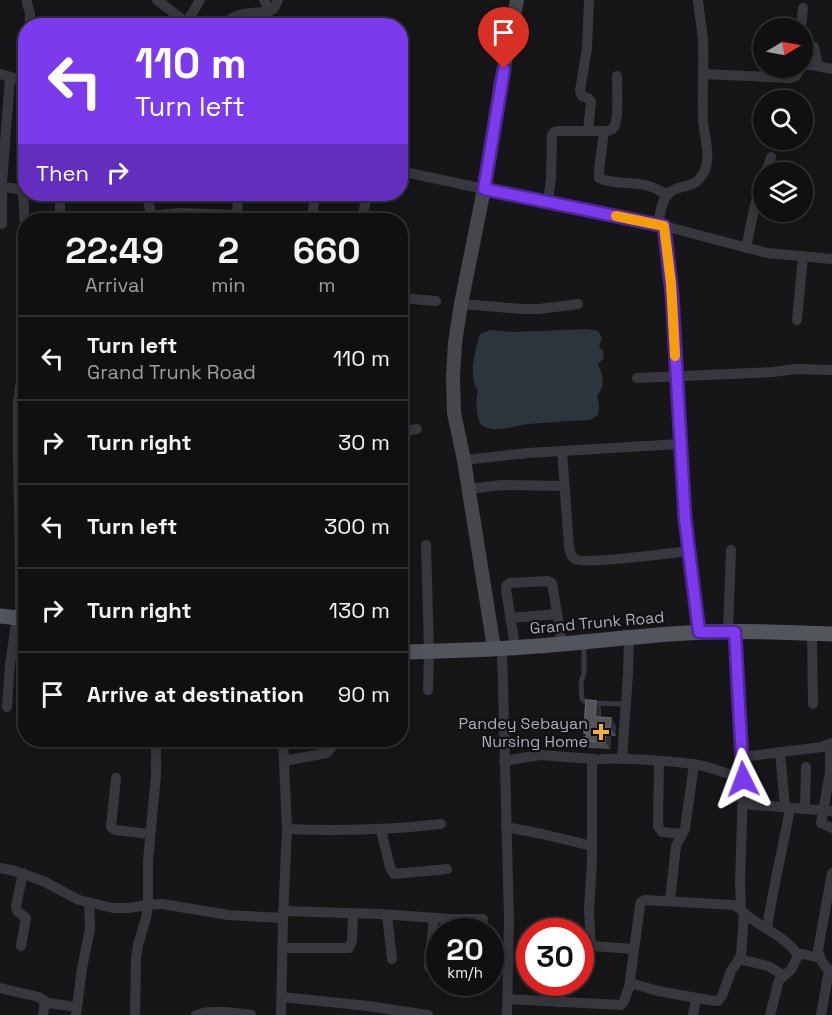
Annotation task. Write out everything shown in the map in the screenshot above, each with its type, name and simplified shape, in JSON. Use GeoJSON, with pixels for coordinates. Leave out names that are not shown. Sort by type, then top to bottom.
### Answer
{"type":"FeatureCollection","features":[{"type":"Feature","properties":{"kind":"main road"},"geometry":{"type":"LineString","coordinates":[[0,616],[18,619]]}},
{"type":"Feature","properties":{"kind":"main road","name":"Grand Trunk Road"},"geometry":{"type":"LineString","coordinates":[[408,652],[494,649],[699,632],[832,634]]}},
{"type":"Feature","properties":{"kind":"street"},"geometry":{"type":"LineString","coordinates":[[27,0],[30,18]]}},
{"type":"Feature","properties":{"kind":"street"},"geometry":{"type":"LineString","coordinates":[[157,0],[181,18]]}},
{"type":"Feature","properties":{"kind":"street"},"geometry":{"type":"LineString","coordinates":[[192,18],[200,0]]}},
{"type":"Feature","properties":{"kind":"street"},"geometry":{"type":"LineString","coordinates":[[264,0],[270,11]]}},
{"type":"Feature","properties":{"kind":"street"},"geometry":{"type":"LineString","coordinates":[[230,18],[241,14],[270,11],[278,0]]}},
{"type":"Feature","properties":{"kind":"street"},"geometry":{"type":"LineString","coordinates":[[507,1015],[509,920],[504,761],[494,649],[469,489],[454,413],[453,377],[472,187],[500,88],[517,0]]}},
{"type":"Feature","properties":{"kind":"street"},"geometry":{"type":"LineString","coordinates":[[588,131],[591,102],[582,96],[580,91],[587,48],[589,0]]}},
{"type":"Feature","properties":{"kind":"street"},"geometry":{"type":"LineString","coordinates":[[698,0],[703,39],[703,120],[706,167],[698,181],[674,191],[664,200],[661,225],[672,294],[680,444],[689,551],[699,632]]}},
{"type":"Feature","properties":{"kind":"street"},"geometry":{"type":"LineString","coordinates":[[802,18],[803,8]]}},
{"type":"Feature","properties":{"kind":"street"},"geometry":{"type":"LineString","coordinates":[[813,46],[818,66]]}},
{"type":"Feature","properties":{"kind":"street"},"geometry":{"type":"LineString","coordinates":[[813,66],[832,69]]}},
{"type":"Feature","properties":{"kind":"street"},"geometry":{"type":"LineString","coordinates":[[703,74],[753,76]]}},
{"type":"Feature","properties":{"kind":"street"},"geometry":{"type":"LineString","coordinates":[[548,202],[552,135],[558,130],[610,131],[617,117],[617,75]]}},
{"type":"Feature","properties":{"kind":"street"},"geometry":{"type":"LineString","coordinates":[[5,76],[2,184],[13,226]]}},
{"type":"Feature","properties":{"kind":"street"},"geometry":{"type":"LineString","coordinates":[[603,131],[599,178],[606,181],[640,184],[668,195]]}},
{"type":"Feature","properties":{"kind":"street"},"geometry":{"type":"LineString","coordinates":[[769,162],[771,157]]}},
{"type":"Feature","properties":{"kind":"street"},"geometry":{"type":"LineString","coordinates":[[408,173],[661,225],[767,253],[832,259]]}},
{"type":"Feature","properties":{"kind":"street"},"geometry":{"type":"LineString","coordinates":[[2,184],[18,189]]}},
{"type":"Feature","properties":{"kind":"street"},"geometry":{"type":"LineString","coordinates":[[13,226],[21,201]]}},
{"type":"Feature","properties":{"kind":"street"},"geometry":{"type":"LineString","coordinates":[[746,248],[753,215]]}},
{"type":"Feature","properties":{"kind":"street"},"geometry":{"type":"LineString","coordinates":[[797,320],[803,256]]}},
{"type":"Feature","properties":{"kind":"street"},"geometry":{"type":"LineString","coordinates":[[408,299],[436,301]]}},
{"type":"Feature","properties":{"kind":"street"},"geometry":{"type":"LineString","coordinates":[[461,304],[524,309],[578,304]]}},
{"type":"Feature","properties":{"kind":"street"},"geometry":{"type":"LineString","coordinates":[[637,378],[797,369],[832,370]]}},
{"type":"Feature","properties":{"kind":"street"},"geometry":{"type":"LineString","coordinates":[[18,403],[18,509]]}},
{"type":"Feature","properties":{"kind":"street"},"geometry":{"type":"LineString","coordinates":[[408,431],[417,429]]}},
{"type":"Feature","properties":{"kind":"street"},"geometry":{"type":"LineString","coordinates":[[464,460],[528,453],[680,444]]}},
{"type":"Feature","properties":{"kind":"street"},"geometry":{"type":"LineString","coordinates":[[562,451],[569,546],[570,554],[574,559],[599,560],[689,551]]}},
{"type":"Feature","properties":{"kind":"street"},"geometry":{"type":"LineString","coordinates":[[469,489],[502,485],[564,486]]}},
{"type":"Feature","properties":{"kind":"street"},"geometry":{"type":"LineString","coordinates":[[426,545],[429,690]]}},
{"type":"Feature","properties":{"kind":"street"},"geometry":{"type":"LineString","coordinates":[[628,988],[634,984],[658,991],[716,1001],[720,999],[742,951],[740,883],[743,779],[731,632],[731,550]]}},
{"type":"Feature","properties":{"kind":"street"},"geometry":{"type":"LineString","coordinates":[[494,649],[510,618],[506,586],[510,583],[550,582],[553,586],[562,644]]}},
{"type":"Feature","properties":{"kind":"street"},"geometry":{"type":"LineString","coordinates":[[486,598],[507,594]]}},
{"type":"Feature","properties":{"kind":"street"},"geometry":{"type":"LineString","coordinates":[[510,618],[557,614]]}},
{"type":"Feature","properties":{"kind":"street"},"geometry":{"type":"LineString","coordinates":[[7,707],[10,664],[18,631]]}},
{"type":"Feature","properties":{"kind":"street"},"geometry":{"type":"LineString","coordinates":[[812,634],[813,704]]}},
{"type":"Feature","properties":{"kind":"street"},"geometry":{"type":"LineString","coordinates":[[622,759],[628,637]]}},
{"type":"Feature","properties":{"kind":"street"},"geometry":{"type":"LineString","coordinates":[[742,757],[822,747],[831,743],[828,811],[821,823],[832,828]]}},
{"type":"Feature","properties":{"kind":"street"},"geometry":{"type":"LineString","coordinates":[[135,1015],[137,952],[148,904],[147,880],[156,776],[156,747]]}},
{"type":"Feature","properties":{"kind":"street"},"geometry":{"type":"LineString","coordinates":[[281,1015],[287,830],[283,747]]}},
{"type":"Feature","properties":{"kind":"street"},"geometry":{"type":"LineString","coordinates":[[284,761],[327,753],[331,747]]}},
{"type":"Feature","properties":{"kind":"street"},"geometry":{"type":"LineString","coordinates":[[766,927],[783,846],[787,808],[780,752]]}},
{"type":"Feature","properties":{"kind":"street"},"geometry":{"type":"LineString","coordinates":[[504,761],[540,755],[659,761],[694,764],[743,779]]}},
{"type":"Feature","properties":{"kind":"street"},"geometry":{"type":"LineString","coordinates":[[588,918],[592,846],[591,769],[594,759]]}},
{"type":"Feature","properties":{"kind":"street"},"geometry":{"type":"LineString","coordinates":[[659,761],[658,826],[662,832],[682,834]]}},
{"type":"Feature","properties":{"kind":"street"},"geometry":{"type":"LineString","coordinates":[[670,900],[676,846],[685,829],[694,764]]}},
{"type":"Feature","properties":{"kind":"street"},"geometry":{"type":"LineString","coordinates":[[805,809],[806,767]]}},
{"type":"Feature","properties":{"kind":"street"},"geometry":{"type":"LineString","coordinates":[[116,778],[111,827],[115,830],[150,834]]}},
{"type":"Feature","properties":{"kind":"street"},"geometry":{"type":"LineString","coordinates":[[743,804],[828,811]]}},
{"type":"Feature","properties":{"kind":"street"},"geometry":{"type":"LineString","coordinates":[[287,830],[381,830],[441,824]]}},
{"type":"Feature","properties":{"kind":"street"},"geometry":{"type":"LineString","coordinates":[[506,827],[592,846]]}},
{"type":"Feature","properties":{"kind":"street"},"geometry":{"type":"LineString","coordinates":[[381,830],[390,867],[394,874],[447,869]]}},
{"type":"Feature","properties":{"kind":"street"},"geometry":{"type":"LineString","coordinates":[[0,868],[43,881],[80,900],[120,909],[162,904],[228,915],[353,914],[434,918]]}},
{"type":"Feature","properties":{"kind":"street"},"geometry":{"type":"LineString","coordinates":[[21,946],[26,918],[17,911],[16,906],[22,873]]}},
{"type":"Feature","properties":{"kind":"street"},"geometry":{"type":"LineString","coordinates":[[821,1015],[831,970],[824,966],[818,945],[832,873]]}},
{"type":"Feature","properties":{"kind":"street"},"geometry":{"type":"LineString","coordinates":[[508,999],[621,1005],[628,988],[641,902],[645,900],[733,905],[788,943],[798,955]]}},
{"type":"Feature","properties":{"kind":"street"},"geometry":{"type":"LineString","coordinates":[[0,988],[39,997],[77,1011],[90,929],[89,903]]}},
{"type":"Feature","properties":{"kind":"street"},"geometry":{"type":"LineString","coordinates":[[283,948],[349,948],[352,941],[353,914]]}},
{"type":"Feature","properties":{"kind":"street"},"geometry":{"type":"LineString","coordinates":[[387,915],[392,959]]}},
{"type":"Feature","properties":{"kind":"street"},"geometry":{"type":"LineString","coordinates":[[594,947],[633,949]]}},
{"type":"Feature","properties":{"kind":"street"},"geometry":{"type":"LineString","coordinates":[[798,955],[820,958]]}},
{"type":"Feature","properties":{"kind":"street"},"geometry":{"type":"LineString","coordinates":[[770,1015],[778,980],[791,970],[798,955]]}},
{"type":"Feature","properties":{"kind":"street"},"geometry":{"type":"LineString","coordinates":[[739,959],[768,966],[783,975]]}},
{"type":"Feature","properties":{"kind":"street"},"geometry":{"type":"LineString","coordinates":[[558,1002],[559,996]]}},
{"type":"Feature","properties":{"kind":"street"},"geometry":{"type":"LineString","coordinates":[[282,997],[428,1015]]}},
{"type":"Feature","properties":{"kind":"street"},"geometry":{"type":"LineString","coordinates":[[693,1015],[696,998]]}},
{"type":"Feature","properties":{"kind":"street"},"geometry":{"type":"LineString","coordinates":[[43,1015],[45,1001]]}},
{"type":"Feature","properties":{"kind":"street"},"geometry":{"type":"LineString","coordinates":[[196,1015],[219,1011],[251,1015]]}},
{"type":"Feature","properties":{"kind":"lane"},"geometry":{"type":"LineString","coordinates":[[584,642],[584,673],[581,683],[584,701],[625,704]]}},
{"type":"Feature","properties":{"kind":"shaded area"},"geometry":{"type":"Polygon","coordinates":[[[588,329],[598,331],[602,338],[599,347],[603,350],[604,358],[598,364],[603,381],[597,396],[598,415],[590,420],[529,424],[500,429],[488,428],[481,424],[477,410],[478,391],[473,379],[480,334],[490,330],[512,332],[588,329]]]}},
{"type":"Feature","properties":{"kind":"building"},"geometry":{"type":"Polygon","coordinates":[[[586,700],[596,701],[595,717],[611,718],[610,728],[605,728],[605,742],[584,741],[584,737],[587,737],[587,733],[584,733],[586,700]]]}},
{"type":"Feature","properties":{"kind":"slow traffic"},"geometry":{"type":"LineString","coordinates":[[616,216],[664,226],[671,283],[675,356]]}},
{"type":"Feature","properties":{"kind":"place","name":"Pandey Sebayan Nursing Home"},"geometry":{"type":"Point","coordinates":[601,732]}},
{"type":"Feature","properties":{"kind":"route"},"geometry":{"type":"LineString","coordinates":[[504,69],[484,189],[664,226],[672,294],[685,519],[699,632],[735,632],[743,779]]}}]}
